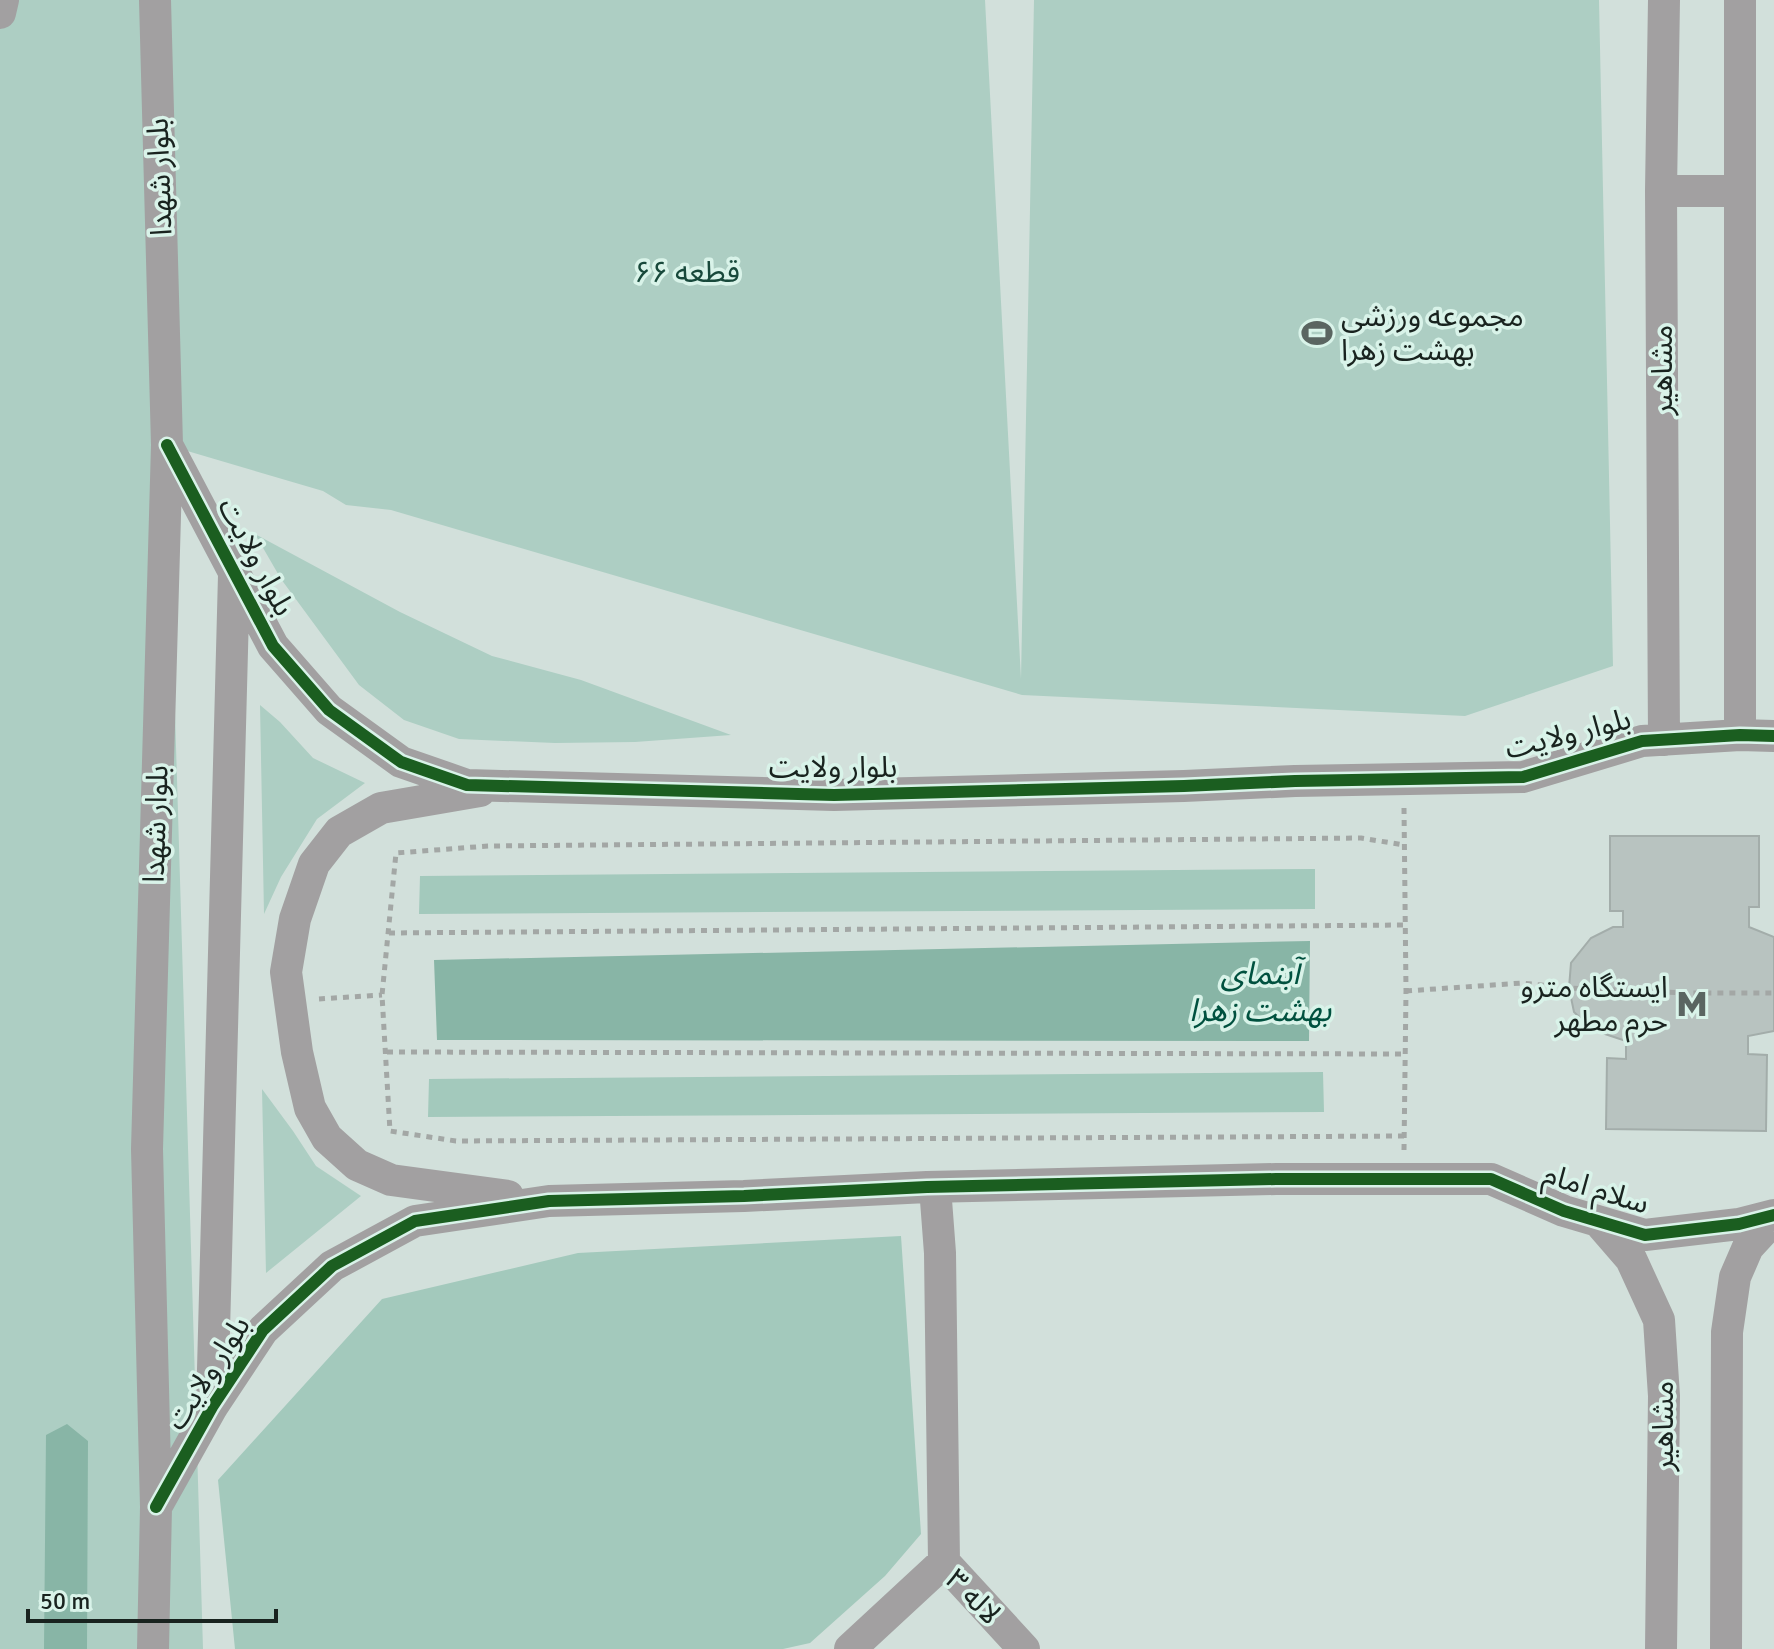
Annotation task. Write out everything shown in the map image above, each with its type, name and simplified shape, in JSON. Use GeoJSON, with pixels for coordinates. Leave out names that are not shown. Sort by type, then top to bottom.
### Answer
{"type":"FeatureCollection","features":[{"type":"Feature","properties":{"kind":"street"},"geometry":{"type":"LineString","coordinates":[[0,13],[3,0]]}},
{"type":"Feature","properties":{"kind":"street","name":"بلوار شهدا"},"geometry":{"type":"LineString","coordinates":[[153,1649],[156,1507],[147,1149],[167,445],[155,0]]}},
{"type":"Feature","properties":{"kind":"street","name":"مشاهیر"},"geometry":{"type":"LineString","coordinates":[[1664,0],[1661,191],[1664,740]]}},
{"type":"Feature","properties":{"kind":"street"},"geometry":{"type":"LineString","coordinates":[[1740,0],[1740,735]]}},
{"type":"Feature","properties":{"kind":"street"},"geometry":{"type":"LineString","coordinates":[[1661,191],[1740,191]]}},
{"type":"Feature","properties":{"kind":"street","name":"بلوار ولایت"},"geometry":{"type":"LineString","coordinates":[[167,445],[273,646],[329,710],[401,762],[467,785],[834,795],[1523,777],[1642,741],[1664,740]]}},
{"type":"Feature","properties":{"kind":"street"},"geometry":{"type":"LineString","coordinates":[[212,1407],[234,572]]}},
{"type":"Feature","properties":{"kind":"street"},"geometry":{"type":"LineString","coordinates":[[1664,740],[1774,736]]}},
{"type":"Feature","properties":{"kind":"street"},"geometry":{"type":"LineString","coordinates":[[511,786],[381,808],[339,832],[314,864],[295,919],[286,972],[297,1052],[310,1108],[327,1138],[357,1165],[391,1180],[549,1201]]}},
{"type":"Feature","properties":{"kind":"street","name":"بلوار ولایت"},"geometry":{"type":"LineString","coordinates":[[156,1507],[212,1407],[263,1330],[332,1266],[415,1221],[549,1201],[935,1187],[1404,1179]]}},
{"type":"Feature","properties":{"kind":"street","name":"سلام امام"},"geometry":{"type":"LineString","coordinates":[[1404,1179],[1491,1179],[1564,1211],[1645,1235],[1774,1217]]}},
{"type":"Feature","properties":{"kind":"street"},"geometry":{"type":"LineString","coordinates":[[935,1187],[940,1253],[944,1562]]}},
{"type":"Feature","properties":{"kind":"street"},"geometry":{"type":"LineString","coordinates":[[1726,1649],[1727,1332],[1735,1277],[1748,1247],[1774,1217]]}},
{"type":"Feature","properties":{"kind":"street","name":"مشاهیر"},"geometry":{"type":"LineString","coordinates":[[1599,1222],[1631,1259],[1659,1320],[1664,1396],[1661,1649]]}},
{"type":"Feature","properties":{"kind":"street","name":"لاله ۳"},"geometry":{"type":"LineString","coordinates":[[850,1649],[944,1562],[1024,1649]]}},
{"type":"Feature","properties":{"kind":"path"},"geometry":{"type":"LineString","coordinates":[[1404,779],[1404,1179]]}},
{"type":"Feature","properties":{"kind":"path"},"geometry":{"type":"LineString","coordinates":[[1404,845],[1345,838],[488,846],[396,853],[382,995],[390,1131],[456,1141],[1404,1136]]}},
{"type":"Feature","properties":{"kind":"path"},"geometry":{"type":"LineString","coordinates":[[389,933],[1405,925]]}},
{"type":"Feature","properties":{"kind":"path"},"geometry":{"type":"LineString","coordinates":[[1406,991],[1522,983],[1569,988],[1774,993]]}},
{"type":"Feature","properties":{"kind":"path"},"geometry":{"type":"LineString","coordinates":[[290,1001],[382,995]]}},
{"type":"Feature","properties":{"kind":"path"},"geometry":{"type":"LineString","coordinates":[[387,1052],[1405,1054]]}},
{"type":"Feature","properties":{"kind":"green space","name":"قطعه ۶۶"},"geometry":{"type":"Polygon","coordinates":[[[0,0],[985,0],[1021,679],[1034,0],[1599,0],[1613,666],[1465,716],[1022,695],[391,510],[346,505],[323,491],[167,445],[203,1649],[0,1649],[0,0]]]}},
{"type":"Feature","properties":{"kind":"green space"},"geometry":{"type":"Polygon","coordinates":[[[255,534],[400,612],[492,656],[581,680],[731,735],[635,742],[459,739],[404,720],[359,685],[281,579],[255,534]]]}},
{"type":"Feature","properties":{"kind":"green space"},"geometry":{"type":"Polygon","coordinates":[[[260,705],[313,758],[365,783],[317,819],[281,877],[264,914],[260,705]]]}},
{"type":"Feature","properties":{"kind":"green space"},"geometry":{"type":"Polygon","coordinates":[[[262,1089],[316,1166],[361,1196],[266,1273],[262,1089]]]}},
{"type":"Feature","properties":{"kind":"shaded area"},"geometry":{"type":"Polygon","coordinates":[[[1315,869],[1315,909],[419,914],[420,876],[1315,869]]]}},
{"type":"Feature","properties":{"kind":"shaded area"},"geometry":{"type":"Polygon","coordinates":[[[1323,1072],[1324,1112],[428,1117],[429,1079],[1323,1072]]]}},
{"type":"Feature","properties":{"kind":"shaded area"},"geometry":{"type":"Polygon","coordinates":[[[901,1236],[921,1534],[885,1576],[810,1643],[783,1649],[235,1649],[218,1480],[382,1299],[578,1253],[901,1236]]]}},
{"type":"Feature","properties":{"kind":"water","name":"آبنمای بهشت زهرا"},"geometry":{"type":"Polygon","coordinates":[[[1310,941],[1309,1041],[437,1040],[434,960],[1310,941]]]}},
{"type":"Feature","properties":{"kind":"water"},"geometry":{"type":"Polygon","coordinates":[[[67,1424],[88,1441],[87,1649],[44,1649],[46,1435],[67,1424]]]}},
{"type":"Feature","properties":{"kind":"building"},"geometry":{"type":"Polygon","coordinates":[[[1610,836],[1759,836],[1759,907],[1749,907],[1749,927],[1774,937],[1774,1031],[1748,1036],[1748,1054],[1767,1055],[1766,1131],[1606,1129],[1607,1058],[1626,1059],[1626,1041],[1593,1030],[1574,1012],[1569,988],[1571,963],[1591,938],[1613,927],[1623,927],[1623,911],[1610,911],[1610,836]]]}},
{"type":"Feature","properties":{"kind":"cycle path"},"geometry":{"type":"LineString","coordinates":[[167,445],[273,646],[329,710],[401,762],[467,785],[834,795],[1523,777],[1642,741],[1774,736]]}},
{"type":"Feature","properties":{"kind":"cycle path"},"geometry":{"type":"LineString","coordinates":[[156,1507],[212,1407],[263,1330],[332,1266],[415,1221],[549,1201],[927,1187],[1276,1179],[1491,1179],[1564,1211],[1645,1235],[1739,1224],[1774,1215]]}},
{"type":"Feature","properties":{"kind":"place","name":"مجموعه ورزشی بهشت زهرا"},"geometry":{"type":"Point","coordinates":[1317,333]}},
{"type":"Feature","properties":{"kind":"place","name":"ایستگاه مترو حرم مطهر"},"geometry":{"type":"Point","coordinates":[1692,1004]}}]}
